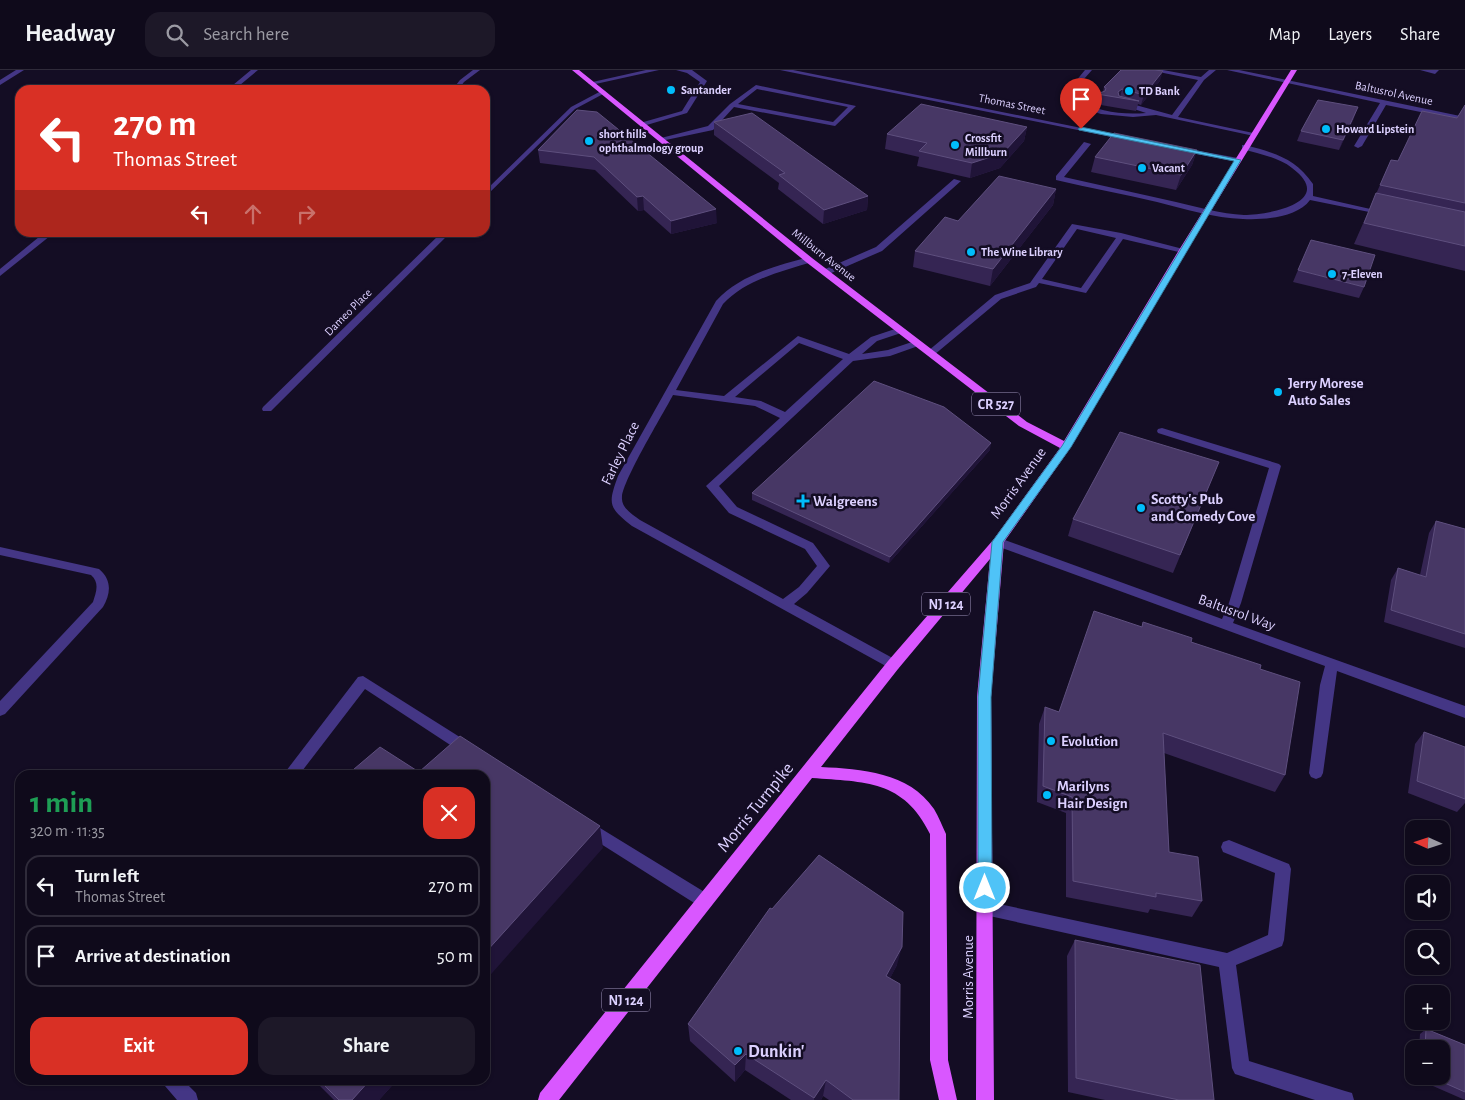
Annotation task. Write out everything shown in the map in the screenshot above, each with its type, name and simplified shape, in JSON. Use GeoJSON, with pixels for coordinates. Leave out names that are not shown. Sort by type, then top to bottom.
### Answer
{"type":"FeatureCollection","features":[{"type":"Feature","properties":{"kind":"main road","name":"Millburn Avenue"},"geometry":{"type":"LineString","coordinates":[[575,70],[809,260],[1023,424],[1066,447]]}},
{"type":"Feature","properties":{"kind":"main road","name":"Morris Avenue"},"geometry":{"type":"LineString","coordinates":[[985,1100],[984,697],[998,542],[1066,447],[1245,147],[1294,70]]}},
{"type":"Feature","properties":{"kind":"main road","name":"Morris Turnpike"},"geometry":{"type":"LineString","coordinates":[[547,1100],[894,665],[998,542]]}},
{"type":"Feature","properties":{"kind":"main road"},"geometry":{"type":"LineString","coordinates":[[809,772],[864,776],[888,782],[911,794],[928,813],[938,834],[939,1060],[948,1100]]}},
{"type":"Feature","properties":{"kind":"street"},"geometry":{"type":"LineString","coordinates":[[0,83],[21,70]]}},
{"type":"Feature","properties":{"kind":"street"},"geometry":{"type":"LineString","coordinates":[[236,85],[255,70]]}},
{"type":"Feature","properties":{"kind":"street"},"geometry":{"type":"LineString","coordinates":[[459,85],[477,70]]}},
{"type":"Feature","properties":{"kind":"street"},"geometry":{"type":"LineString","coordinates":[[591,83],[656,70]]}},
{"type":"Feature","properties":{"kind":"street"},"geometry":{"type":"LineString","coordinates":[[643,125],[685,112],[704,81],[689,71],[680,70]]}},
{"type":"Feature","properties":{"kind":"street","name":"Thomas Street"},"geometry":{"type":"LineString","coordinates":[[783,70],[1140,140]]}},
{"type":"Feature","properties":{"kind":"street"},"geometry":{"type":"LineString","coordinates":[[1089,70],[1073,88],[1073,100],[1084,108],[1131,116],[1153,114],[1254,134]]}},
{"type":"Feature","properties":{"kind":"street"},"geometry":{"type":"LineString","coordinates":[[1152,70],[1202,79]]}},
{"type":"Feature","properties":{"kind":"street"},"geometry":{"type":"LineString","coordinates":[[1174,118],[1202,79],[1213,70]]}},
{"type":"Feature","properties":{"kind":"street","name":"Baltusrol Avenue"},"geometry":{"type":"LineString","coordinates":[[1230,70],[1465,119]]}},
{"type":"Feature","properties":{"kind":"street"},"geometry":{"type":"LineString","coordinates":[[1423,70],[1435,72],[1436,70]]}},
{"type":"Feature","properties":{"kind":"street"},"geometry":{"type":"LineString","coordinates":[[661,139],[710,128],[732,105],[756,87],[853,106],[835,124],[732,105]]}},
{"type":"Feature","properties":{"kind":"street"},"geometry":{"type":"LineString","coordinates":[[1073,88],[1077,94],[1099,99]]}},
{"type":"Feature","properties":{"kind":"street"},"geometry":{"type":"LineString","coordinates":[[490,190],[573,108],[603,92]]}},
{"type":"Feature","properties":{"kind":"street"},"geometry":{"type":"LineString","coordinates":[[1358,146],[1384,102]]}},
{"type":"Feature","properties":{"kind":"street"},"geometry":{"type":"LineString","coordinates":[[1119,103],[1138,106],[1153,114]]}},
{"type":"Feature","properties":{"kind":"street"},"geometry":{"type":"LineString","coordinates":[[1087,144],[1059,178],[1240,217],[1272,216],[1304,203],[1311,188],[1308,180],[1293,165],[1282,159],[1245,147]]}},
{"type":"Feature","properties":{"kind":"street"},"geometry":{"type":"LineString","coordinates":[[1168,146],[1238,160]]}},
{"type":"Feature","properties":{"kind":"street"},"geometry":{"type":"LineString","coordinates":[[826,272],[879,249],[957,181]]}},
{"type":"Feature","properties":{"kind":"street"},"geometry":{"type":"LineString","coordinates":[[1308,197],[1390,215]]}},
{"type":"Feature","properties":{"kind":"street"},"geometry":{"type":"LineString","coordinates":[[931,353],[998,297],[1028,288],[1037,280],[1075,226],[1183,250]]}},
{"type":"Feature","properties":{"kind":"street"},"geometry":{"type":"LineString","coordinates":[[1037,280],[1083,291],[1121,236]]}},
{"type":"Feature","properties":{"kind":"street"},"geometry":{"type":"LineString","coordinates":[[0,273],[45,237]]}},
{"type":"Feature","properties":{"kind":"street","name":"Dameo Place"},"geometry":{"type":"LineString","coordinates":[[267,409],[442,237]]}},
{"type":"Feature","properties":{"kind":"street","name":"Farley Place"},"geometry":{"type":"LineString","coordinates":[[809,260],[750,280],[736,286],[726,294],[719,303],[624,476],[616,497],[620,511],[636,523],[894,665]]}},
{"type":"Feature","properties":{"kind":"street"},"geometry":{"type":"LineString","coordinates":[[784,605],[803,590],[824,566],[809,546],[733,510],[712,486],[850,358],[874,340],[901,330]]}},
{"type":"Feature","properties":{"kind":"street"},"geometry":{"type":"LineString","coordinates":[[726,399],[798,340],[850,358],[890,353],[918,343]]}},
{"type":"Feature","properties":{"kind":"street"},"geometry":{"type":"LineString","coordinates":[[670,392],[757,403],[787,417]]}},
{"type":"Feature","properties":{"kind":"street"},"geometry":{"type":"LineString","coordinates":[[1162,431],[1275,466],[1235,603],[1226,625]]}},
{"type":"Feature","properties":{"kind":"street","name":"Baltusrol Way"},"geometry":{"type":"LineString","coordinates":[[998,542],[1465,712]]}},
{"type":"Feature","properties":{"kind":"street"},"geometry":{"type":"LineString","coordinates":[[0,551],[96,572],[102,577],[104,584],[100,604],[0,710]]}},
{"type":"Feature","properties":{"kind":"street"},"geometry":{"type":"LineString","coordinates":[[1316,773],[1327,685],[1332,664]]}},
{"type":"Feature","properties":{"kind":"street"},"geometry":{"type":"LineString","coordinates":[[294,770],[363,681],[480,757]]}},
{"type":"Feature","properties":{"kind":"street"},"geometry":{"type":"LineString","coordinates":[[571,816],[706,901]]}},
{"type":"Feature","properties":{"kind":"street"},"geometry":{"type":"LineString","coordinates":[[985,908],[1227,961],[1276,940],[1283,869],[1229,847]]}},
{"type":"Feature","properties":{"kind":"street"},"geometry":{"type":"LineString","coordinates":[[1227,961],[1241,1068],[1345,1100]]}},
{"type":"Feature","properties":{"kind":"street"},"geometry":{"type":"LineString","coordinates":[[176,1085],[189,1100]]}},
{"type":"Feature","properties":{"kind":"building"},"geometry":{"type":"Polygon","coordinates":[[[1121,70],[1163,71],[1144,95],[1122,89],[1118,92],[1119,96],[1139,101],[1097,94],[1105,91],[1106,88],[1104,87],[1121,70]]]}},
{"type":"Feature","properties":{"kind":"building","name":"Howard Lipstein"},"geometry":{"type":"Polygon","coordinates":[[[1318,100],[1358,107],[1343,140],[1301,131],[1318,100]]]}},
{"type":"Feature","properties":{"kind":"building"},"geometry":{"type":"Polygon","coordinates":[[[921,104],[1027,127],[1003,153],[972,163],[919,151],[927,143],[887,134],[921,104]]]}},
{"type":"Feature","properties":{"kind":"building"},"geometry":{"type":"Polygon","coordinates":[[[1465,105],[1465,203],[1380,185],[1391,160],[1398,161],[1422,111],[1457,118],[1465,105]]]}},
{"type":"Feature","properties":{"kind":"building"},"geometry":{"type":"Polygon","coordinates":[[[577,110],[597,112],[716,209],[671,221],[643,196],[637,197],[594,157],[538,150],[577,110]]]}},
{"type":"Feature","properties":{"kind":"building"},"geometry":{"type":"Polygon","coordinates":[[[752,113],[868,196],[824,210],[779,175],[785,173],[714,122],[752,113]]]}},
{"type":"Feature","properties":{"kind":"building"},"geometry":{"type":"Polygon","coordinates":[[[1114,133],[1197,150],[1181,175],[1095,157],[1114,133]]]}},
{"type":"Feature","properties":{"kind":"building","name":"The Wine Library"},"geometry":{"type":"Polygon","coordinates":[[[999,176],[1056,189],[993,269],[915,251],[945,217],[958,221],[999,176]]]}},
{"type":"Feature","properties":{"kind":"building"},"geometry":{"type":"Polygon","coordinates":[[[1376,193],[1465,212],[1465,246],[1364,223],[1376,193]]]}},
{"type":"Feature","properties":{"kind":"building","name":"7-Eleven"},"geometry":{"type":"Polygon","coordinates":[[[1311,240],[1375,255],[1364,287],[1298,270],[1311,240]]]}},
{"type":"Feature","properties":{"kind":"building","name":"Walgreens"},"geometry":{"type":"Polygon","coordinates":[[[874,381],[944,407],[991,443],[890,557],[752,493],[874,381]]]}},
{"type":"Feature","properties":{"kind":"building","name":"Scotty's Pub and Comedy Cove"},"geometry":{"type":"Polygon","coordinates":[[[1120,432],[1219,462],[1180,555],[1073,519],[1120,432]]]}},
{"type":"Feature","properties":{"kind":"building"},"geometry":{"type":"Polygon","coordinates":[[[1436,521],[1465,529],[1465,634],[1391,610],[1398,568],[1426,577],[1436,521]]]}},
{"type":"Feature","properties":{"kind":"building"},"geometry":{"type":"Polygon","coordinates":[[[1094,611],[1142,627],[1143,622],[1192,638],[1191,642],[1261,665],[1260,669],[1300,682],[1285,775],[1163,733],[1169,852],[1198,857],[1202,901],[1156,893],[1156,897],[1073,881],[1072,797],[1043,786],[1045,707],[1059,712],[1094,611]]]}},
{"type":"Feature","properties":{"kind":"building"},"geometry":{"type":"Polygon","coordinates":[[[1424,732],[1465,747],[1465,799],[1417,781],[1424,732]]]}},
{"type":"Feature","properties":{"kind":"building"},"geometry":{"type":"Polygon","coordinates":[[[460,736],[600,826],[490,947],[490,770],[421,770],[460,736]]]}},
{"type":"Feature","properties":{"kind":"building"},"geometry":{"type":"Polygon","coordinates":[[[380,747],[416,770],[353,770],[380,747]]]}},
{"type":"Feature","properties":{"kind":"building"},"geometry":{"type":"Polygon","coordinates":[[[819,855],[903,912],[902,947],[886,976],[900,984],[899,1100],[853,1100],[826,1080],[814,1098],[746,1054],[735,1065],[688,1024],[770,908],[772,909],[819,855]]]}},
{"type":"Feature","properties":{"kind":"building"},"geometry":{"type":"Polygon","coordinates":[[[1075,940],[1200,965],[1214,1100],[1179,1100],[1076,1078],[1075,940]]]}},
{"type":"Feature","properties":{"kind":"building"},"geometry":{"type":"Polygon","coordinates":[[[1426,1030],[1428,1030],[1465,1045],[1465,1092],[1449,1085],[1450,1040],[1425,1040],[1426,1030]]]}},
{"type":"Feature","properties":{"kind":"building"},"geometry":{"type":"Polygon","coordinates":[[[324,1085],[366,1085],[352,1100],[339,1100],[324,1085]]]}},
{"type":"Feature","properties":{"kind":"place","name":"Santander"},"geometry":{"type":"Point","coordinates":[671,90]}},
{"type":"Feature","properties":{"kind":"place","name":"TD Bank"},"geometry":{"type":"Point","coordinates":[1129,91]}},
{"type":"Feature","properties":{"kind":"place","name":"Howard Lipstein"},"geometry":{"type":"Point","coordinates":[1326,129]}},
{"type":"Feature","properties":{"kind":"place","name":"short hills ophthalmology group"},"geometry":{"type":"Point","coordinates":[589,141]}},
{"type":"Feature","properties":{"kind":"place","name":"Crossfit Millburn"},"geometry":{"type":"Point","coordinates":[955,145]}},
{"type":"Feature","properties":{"kind":"place","name":"Vacant"},"geometry":{"type":"Point","coordinates":[1142,168]}},
{"type":"Feature","properties":{"kind":"place","name":"The Wine Library"},"geometry":{"type":"Point","coordinates":[971,252]}},
{"type":"Feature","properties":{"kind":"place","name":"7-Eleven"},"geometry":{"type":"Point","coordinates":[1332,274]}},
{"type":"Feature","properties":{"kind":"place","name":"Jerry Morese Auto Sales"},"geometry":{"type":"Point","coordinates":[1278,392]}},
{"type":"Feature","properties":{"kind":"place","name":"Walgreens"},"geometry":{"type":"Point","coordinates":[803,501]}},
{"type":"Feature","properties":{"kind":"place","name":"Scotty's Pub and Comedy Cove"},"geometry":{"type":"Point","coordinates":[1141,508]}},
{"type":"Feature","properties":{"kind":"place","name":"Evolution"},"geometry":{"type":"Point","coordinates":[1051,741]}},
{"type":"Feature","properties":{"kind":"place","name":"Marilyns Hair Design"},"geometry":{"type":"Point","coordinates":[1047,795]}},
{"type":"Feature","properties":{"kind":"place","name":"Dunkin'"},"geometry":{"type":"Point","coordinates":[738,1051]}},
{"type":"Feature","properties":{"kind":"route"},"geometry":{"type":"LineString","coordinates":[[985,888],[984,697],[998,542],[1066,447],[1238,160],[1081,129]]}}]}
